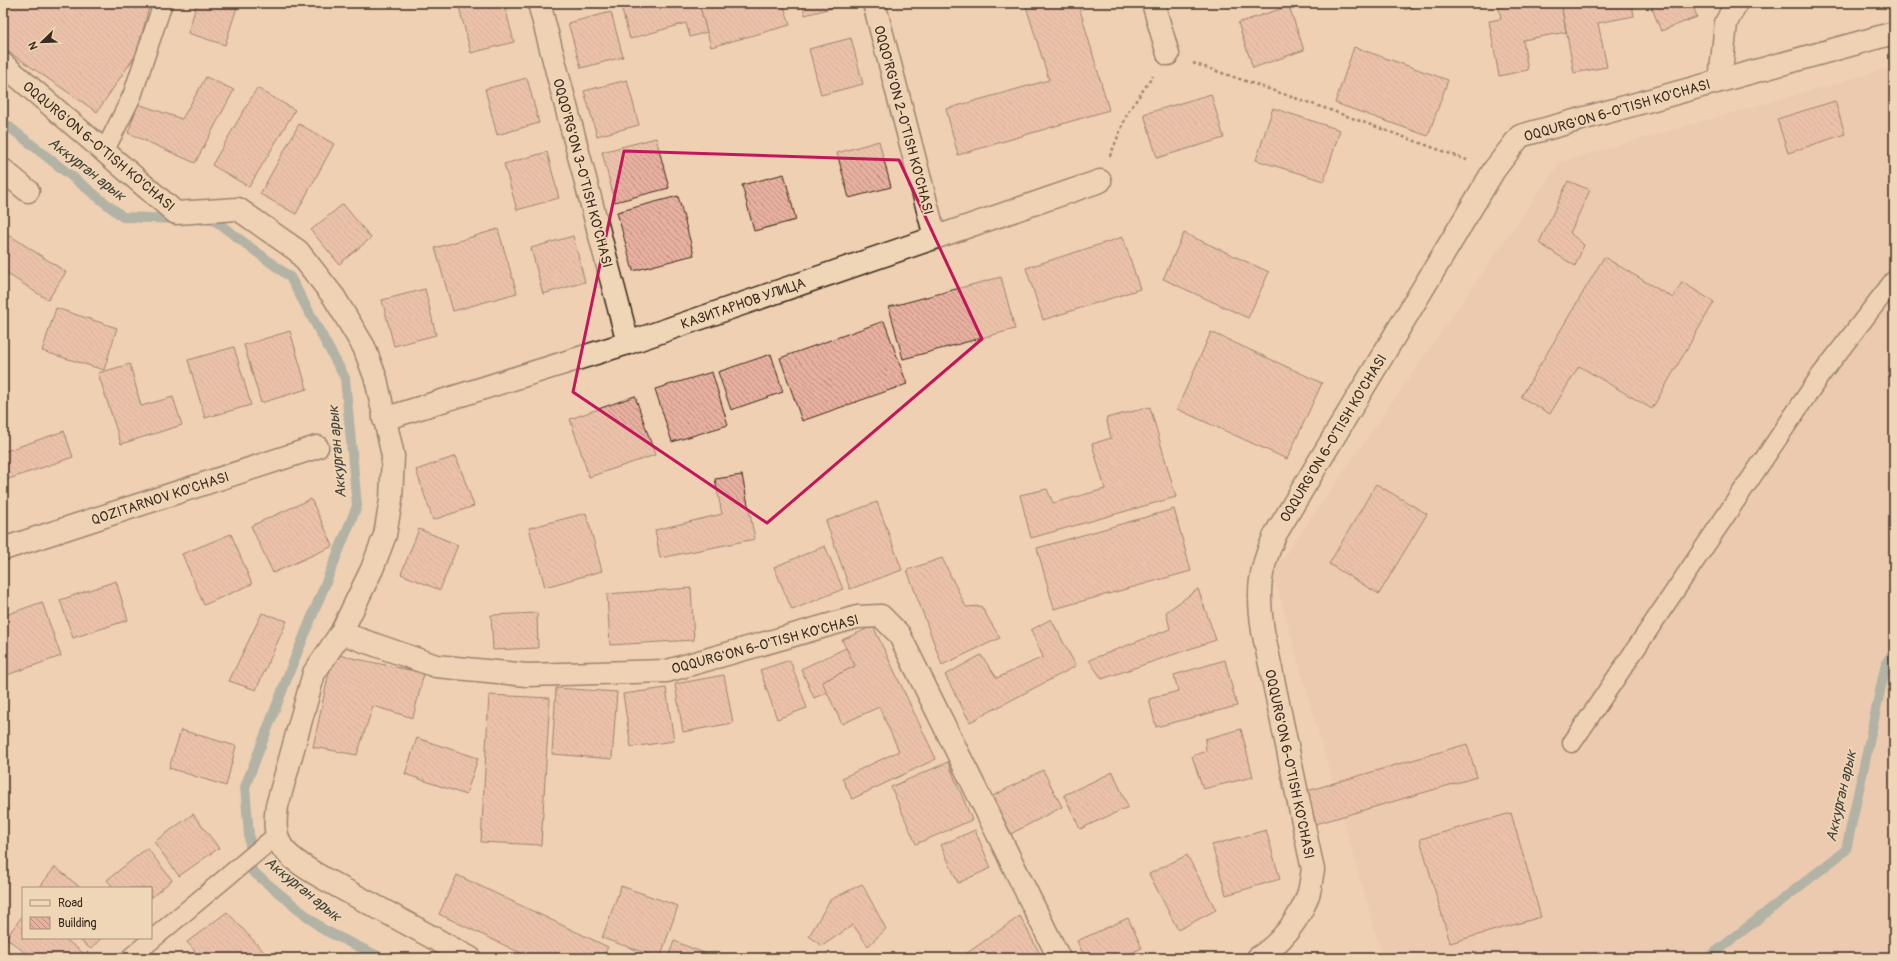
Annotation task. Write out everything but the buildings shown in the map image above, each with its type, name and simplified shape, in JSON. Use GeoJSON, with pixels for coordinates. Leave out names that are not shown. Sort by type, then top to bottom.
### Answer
{"type":"FeatureCollection","features":[{"type":"Feature","properties":{"kind":"street","name":"OQQO'RG'ON 3-O'TISH KO'CHASI"},"geometry":{"type":"LineString","coordinates":[[539,3],[628,343]]}},
{"type":"Feature","properties":{"kind":"street","name":"OQQO'RG'ON 2-O'TISH KO'CHASI"},"geometry":{"type":"LineString","coordinates":[[874,3],[935,237]]}},
{"type":"Feature","properties":{"kind":"street"},"geometry":{"type":"LineString","coordinates":[[1152,3],[1168,54]]}},
{"type":"Feature","properties":{"kind":"street","name":"OQQURG'ON 6-O'TISH KO'CHASI"},"geometry":{"type":"LineString","coordinates":[[1720,81],[1726,23],[1736,3]]}},
{"type":"Feature","properties":{"kind":"street","name":"OQQURG'ON 6-O'TISH KO'CHASI"},"geometry":{"type":"LineString","coordinates":[[1258,958],[1282,938],[1298,916],[1308,895],[1313,870],[1259,606],[1259,581],[1266,555],[1275,535],[1494,170],[1520,136],[1894,33]]}},
{"type":"Feature","properties":{"kind":"street","name":"OQQURG'ON 6-O'TISH KO'CHASI"},"geometry":{"type":"LineString","coordinates":[[3,64],[105,150],[176,213],[238,209],[298,251],[334,297],[364,347],[376,379],[393,456],[391,500],[385,535],[372,569],[341,633],[314,673],[277,806],[275,821],[277,835],[282,847],[290,857],[334,884],[470,958]]}},
{"type":"Feature","properties":{"kind":"street"},"geometry":{"type":"LineString","coordinates":[[3,170],[28,191]]}},
{"type":"Feature","properties":{"kind":"street","name":"КАЗИТАРНОВ УЛИЦА"},"geometry":{"type":"LineString","coordinates":[[384,419],[628,343],[1100,181]]}},
{"type":"Feature","properties":{"kind":"street","name":"QOZITARNOV KO'CHASI"},"geometry":{"type":"LineString","coordinates":[[3,549],[317,447]]}},
{"type":"Feature","properties":{"kind":"street","name":"OQQURG'ON 6-O'TISH KO'CHASI"},"geometry":{"type":"LineString","coordinates":[[341,633],[436,666],[527,675],[667,671],[856,617],[881,616],[899,634],[1059,958]]}},
{"type":"Feature","properties":{"kind":"lane"},"geometry":{"type":"LineString","coordinates":[[105,150],[132,96],[163,3]]}},
{"type":"Feature","properties":{"kind":"lane"},"geometry":{"type":"LineString","coordinates":[[1572,743],[1820,376],[1894,280]]}},
{"type":"Feature","properties":{"kind":"lane"},"geometry":{"type":"LineString","coordinates":[[130,958],[277,835]]}},
{"type":"Feature","properties":{"kind":"path"},"geometry":{"type":"LineString","coordinates":[[1100,181],[1128,112],[1168,54],[1330,110],[1494,170]]}},
{"type":"Feature","properties":{"kind":"highlighted area"},"geometry":{"type":"Polygon","coordinates":[[[624,151],[899,160],[982,339],[767,523],[573,392],[624,151]]]}},
{"type":"Feature","properties":{"kind":"shaded area"},"geometry":{"type":"Polygon","coordinates":[[[1894,67],[1894,958],[1383,958],[1273,573],[1560,162],[1894,67]]]}},
{"type":"Feature","properties":{"kind":"waterway","name":"Аккурган арык"},"geometry":{"type":"LineString","coordinates":[[3,122],[123,217],[178,219]]}},
{"type":"Feature","properties":{"kind":"waterway","name":"Аккурган арык"},"geometry":{"type":"LineString","coordinates":[[202,220],[214,220],[290,277],[345,378],[357,506],[291,668],[245,787],[252,871],[324,930],[382,958]]}},
{"type":"Feature","properties":{"kind":"waterway","name":"Аккурган арык"},"geometry":{"type":"LineString","coordinates":[[1708,958],[1846,850],[1886,663],[1894,652]]}}]}
